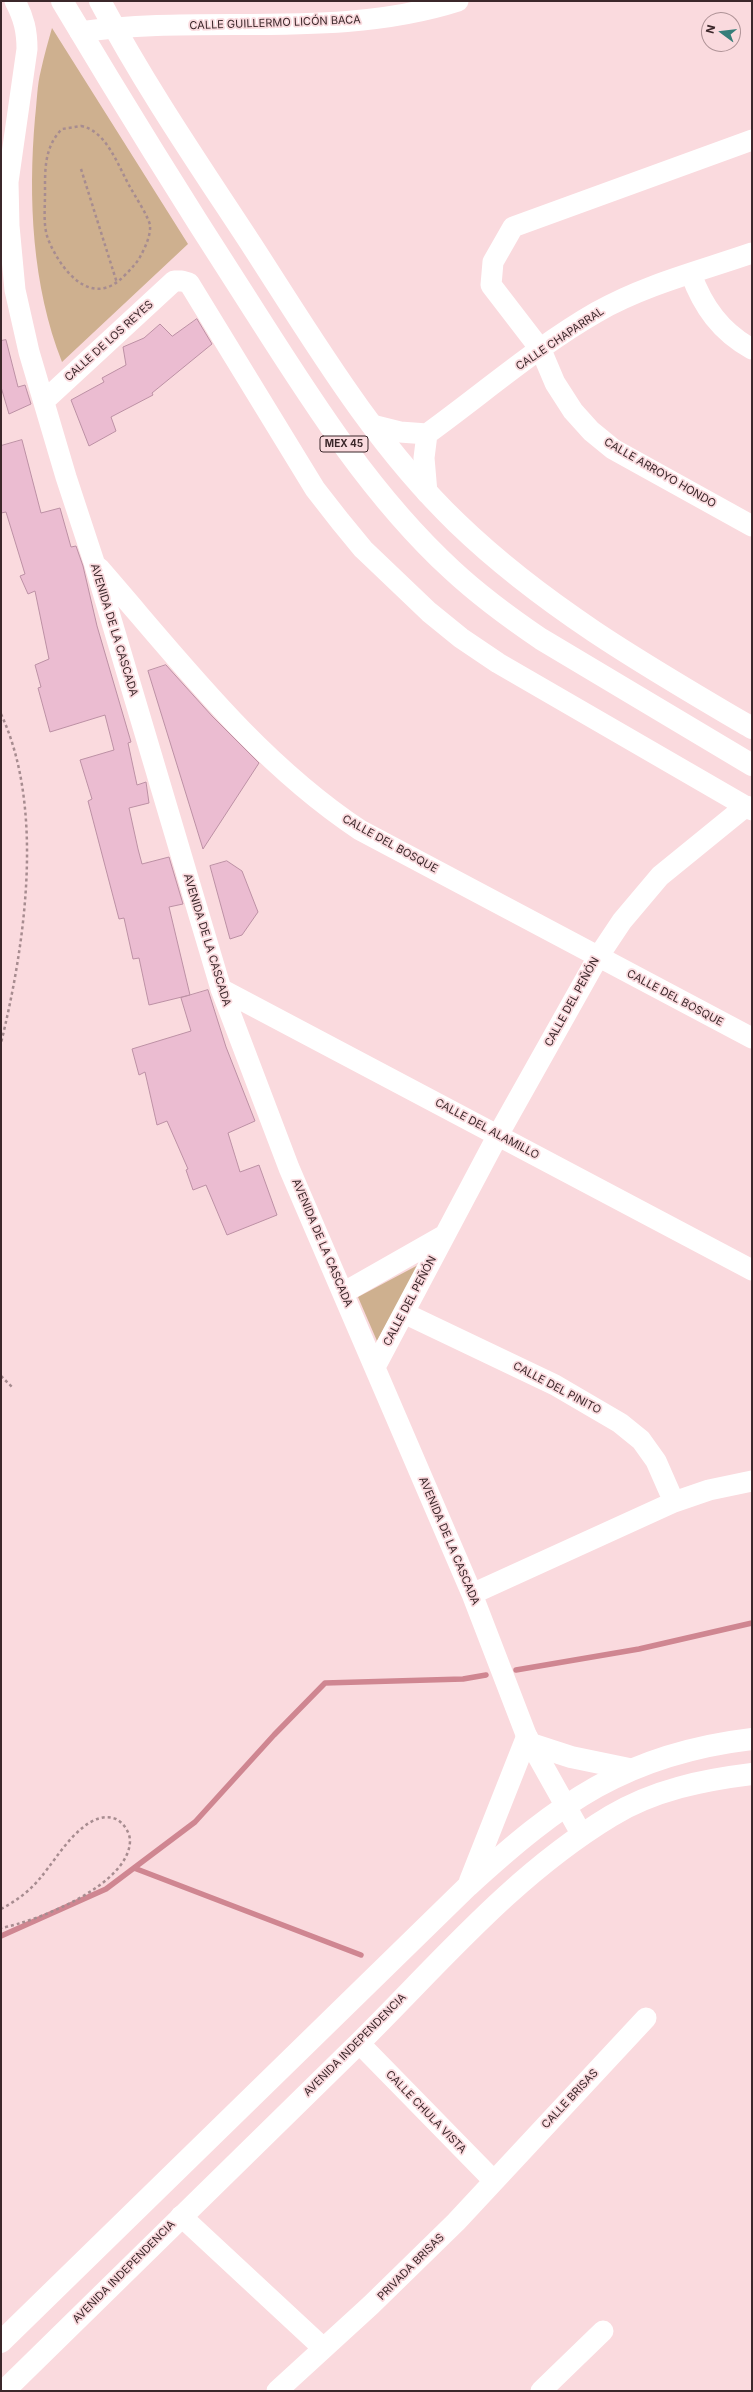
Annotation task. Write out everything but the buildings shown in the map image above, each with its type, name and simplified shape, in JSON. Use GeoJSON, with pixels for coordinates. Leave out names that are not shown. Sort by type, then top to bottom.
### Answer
{"type":"FeatureCollection","features":[{"type":"Feature","properties":{"kind":"main road","name":"MEX 45"},"geometry":{"type":"LineString","coordinates":[[62,1],[193,216],[300,381],[360,466],[422,540],[487,600],[541,639],[752,765]]}},
{"type":"Feature","properties":{"kind":"main road","name":"MEX 45"},"geometry":{"type":"LineString","coordinates":[[100,1],[114,27],[323,356],[372,425],[427,492],[492,554],[575,620],[637,660],[752,728]]}},
{"type":"Feature","properties":{"kind":"main road"},"geometry":{"type":"LineString","coordinates":[[1,2342],[468,1886],[510,1847],[565,1806],[595,1786],[629,1769],[684,1751],[752,1739]]}},
{"type":"Feature","properties":{"kind":"main road"},"geometry":{"type":"LineString","coordinates":[[468,1886],[529,1740],[571,1757],[629,1769]]}},
{"type":"Feature","properties":{"kind":"main road","name":"AVENIDA INDEPENDENCIA"},"geometry":{"type":"LineString","coordinates":[[4,2391],[359,2043],[505,1895],[539,1866],[613,1815],[665,1792],[696,1783],[752,1774]]}},
{"type":"Feature","properties":{"kind":"street","name":"AVENIDA DE LA CASCADA"},"geometry":{"type":"LineString","coordinates":[[15,1],[24,18],[27,31],[27,49],[8,175],[9,226],[15,290],[44,401],[94,562],[221,989],[289,1168],[472,1594],[529,1740],[582,1835]]}},
{"type":"Feature","properties":{"kind":"street","name":"CALLE GUILLERMO LICÓN BACA"},"geometry":{"type":"LineString","coordinates":[[80,32],[114,27],[304,24],[357,21],[399,15],[458,1]]}},
{"type":"Feature","properties":{"kind":"street","name":"CALLE ARROYO HONDO"},"geometry":{"type":"LineString","coordinates":[[752,140],[513,228],[493,262],[491,285],[541,350],[555,383],[573,411],[591,431],[613,449],[752,526]]}},
{"type":"Feature","properties":{"kind":"street","name":"CALLE CHAPARRAL"},"geometry":{"type":"LineString","coordinates":[[427,434],[541,350],[590,317],[617,302],[752,253]]}},
{"type":"Feature","properties":{"kind":"street"},"geometry":{"type":"LineString","coordinates":[[691,274],[699,297],[712,316],[728,333],[752,349]]}},
{"type":"Feature","properties":{"kind":"street","name":"CALLE DE LOS REYES"},"geometry":{"type":"LineString","coordinates":[[44,401],[174,281],[189,283],[316,488],[363,549],[398,585],[461,638],[498,663],[749,808]]}},
{"type":"Feature","properties":{"kind":"street"},"geometry":{"type":"LineString","coordinates":[[372,425],[400,432],[427,434],[424,458],[427,492]]}},
{"type":"Feature","properties":{"kind":"street","name":"CALLE DEL BOSQUE"},"geometry":{"type":"LineString","coordinates":[[94,562],[250,740],[305,790],[360,830],[752,1038]]}},
{"type":"Feature","properties":{"kind":"street","name":"CALLE DEL PEÑÓN"},"geometry":{"type":"LineString","coordinates":[[375,1367],[498,1135],[598,957],[622,921],[660,876],[749,808]]}},
{"type":"Feature","properties":{"kind":"street","name":"CALLE DEL ALAMILLO"},"geometry":{"type":"LineString","coordinates":[[221,989],[752,1270]]}},
{"type":"Feature","properties":{"kind":"street","name":"CALLE DEL PEÑÓN"},"geometry":{"type":"LineString","coordinates":[[343,1293],[445,1235]]}},
{"type":"Feature","properties":{"kind":"street","name":"CALLE DEL PINITO"},"geometry":{"type":"LineString","coordinates":[[404,1312],[554,1385],[620,1423],[641,1440],[656,1461],[674,1502]]}},
{"type":"Feature","properties":{"kind":"street"},"geometry":{"type":"LineString","coordinates":[[472,1594],[674,1502],[709,1490],[752,1480]]}},
{"type":"Feature","properties":{"kind":"street","name":"CALLE BRISAS"},"geometry":{"type":"LineString","coordinates":[[493,2180],[646,2018]]}},
{"type":"Feature","properties":{"kind":"street","name":"CALLE CHULA VISTA"},"geometry":{"type":"LineString","coordinates":[[359,2043],[493,2180]]}},
{"type":"Feature","properties":{"kind":"street","name":"PRIVADA BRISAS"},"geometry":{"type":"LineString","coordinates":[[277,2391],[322,2347],[371,2305],[456,2222],[493,2180]]}},
{"type":"Feature","properties":{"kind":"street"},"geometry":{"type":"LineString","coordinates":[[181,2216],[322,2347]]}},
{"type":"Feature","properties":{"kind":"street"},"geometry":{"type":"LineString","coordinates":[[542,2391],[603,2331]]}},
{"type":"Feature","properties":{"kind":"path"},"geometry":{"type":"LineString","coordinates":[[80,126],[91,128],[99,136],[110,150],[150,225],[148,240],[136,264],[117,283],[106,289],[95,290],[85,286],[61,263],[48,238],[44,216],[47,154],[49,145],[62,129],[80,126]]}},
{"type":"Feature","properties":{"kind":"path"},"geometry":{"type":"LineString","coordinates":[[81,169],[117,283]]}},
{"type":"Feature","properties":{"kind":"path"},"geometry":{"type":"LineString","coordinates":[[1,714],[17,756],[24,794],[26,877],[18,965],[1,1043]]}},
{"type":"Feature","properties":{"kind":"path"},"geometry":{"type":"LineString","coordinates":[[1,1376],[12,1387]]}},
{"type":"Feature","properties":{"kind":"path"},"geometry":{"type":"LineString","coordinates":[[1,1909],[23,1895],[42,1877],[71,1838],[92,1822],[106,1818],[116,1819],[127,1829],[130,1839],[130,1852],[124,1864],[109,1878],[65,1905],[29,1921],[1,1928]]}},
{"type":"Feature","properties":{"kind":"shaded area"},"geometry":{"type":"Polygon","coordinates":[[[52,28],[188,244],[62,362],[44,303],[38,272],[32,179],[38,88],[42,65],[52,28]]]}},
{"type":"Feature","properties":{"kind":"shaded area"},"geometry":{"type":"Polygon","coordinates":[[[420,1264],[377,1341],[358,1297],[420,1264]]]}},
{"type":"Feature","properties":{"kind":"waterway"},"geometry":{"type":"LineString","coordinates":[[516,1670],[639,1649],[752,1623]]}},
{"type":"Feature","properties":{"kind":"waterway"},"geometry":{"type":"LineString","coordinates":[[1,1936],[106,1889],[195,1822],[274,1735],[325,1683],[463,1679],[486,1675]]}},
{"type":"Feature","properties":{"kind":"waterway"},"geometry":{"type":"LineString","coordinates":[[134,1868],[361,1955]]}}]}
